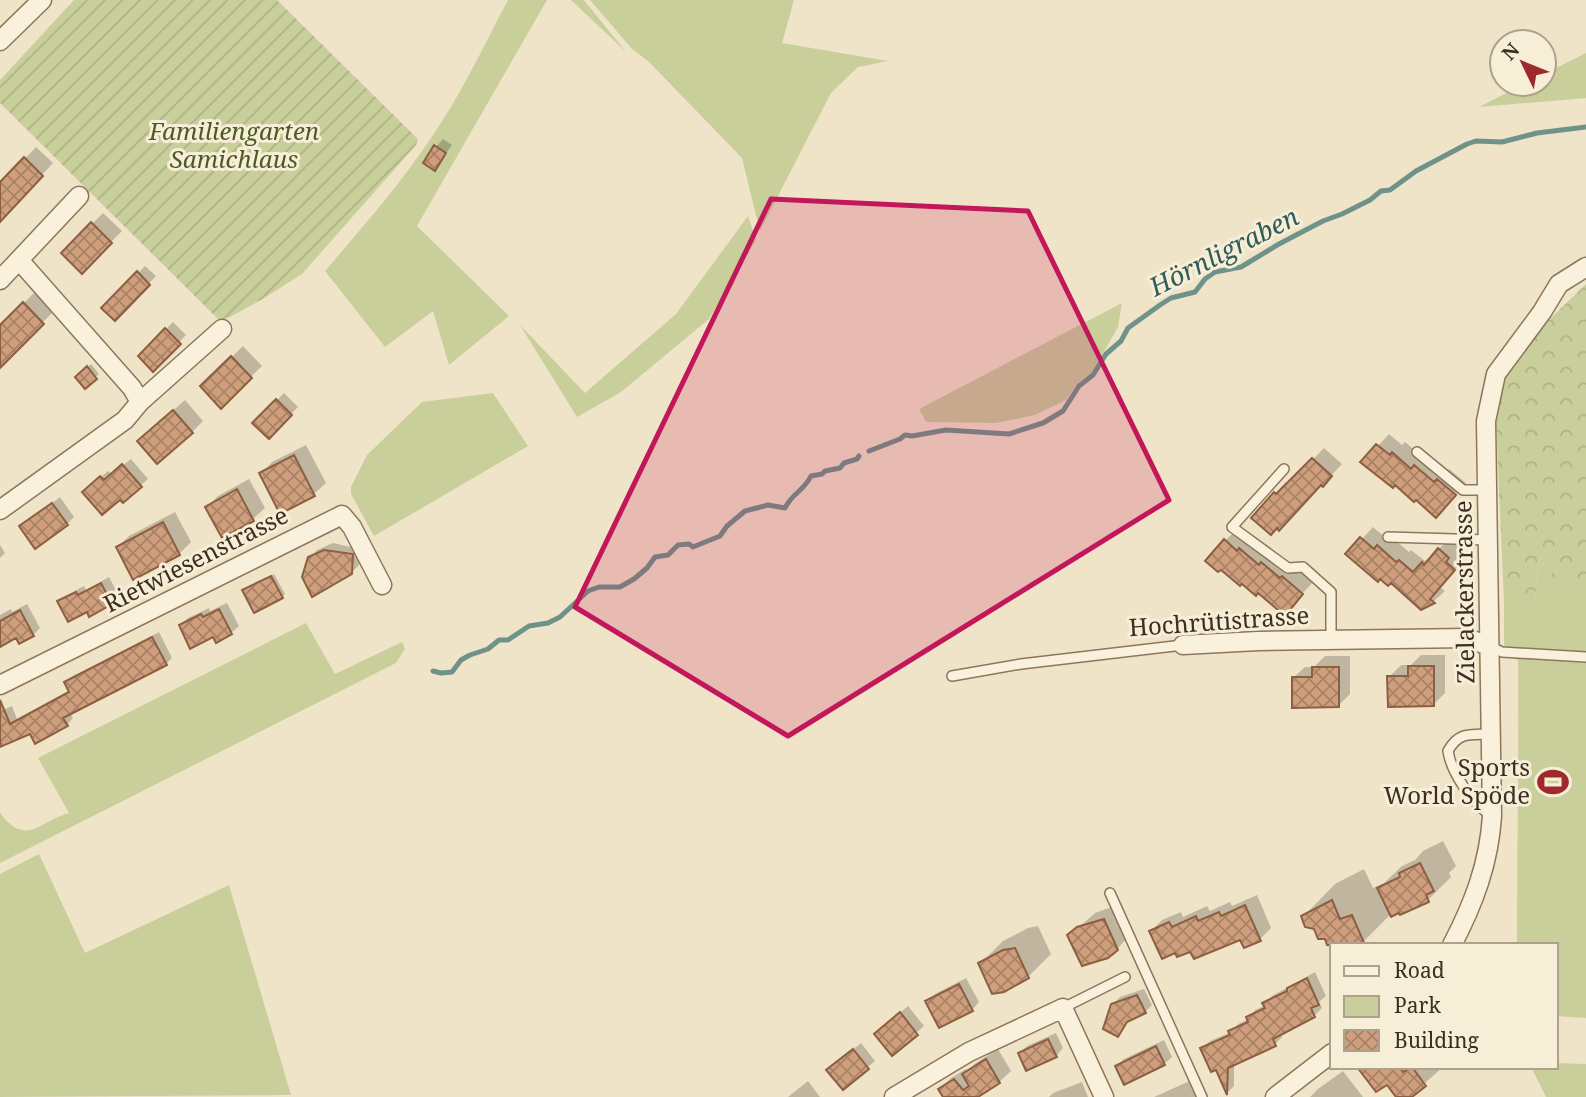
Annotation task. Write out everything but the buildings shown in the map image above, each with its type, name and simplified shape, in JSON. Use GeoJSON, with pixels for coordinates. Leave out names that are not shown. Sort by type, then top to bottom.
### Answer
{"type":"FeatureCollection","features":[{"type":"Feature","properties":{"kind":"street"},"geometry":{"type":"LineString","coordinates":[[0,41],[42,0]]}},
{"type":"Feature","properties":{"kind":"street"},"geometry":{"type":"LineString","coordinates":[[0,279],[79,197]]}},
{"type":"Feature","properties":{"kind":"street"},"geometry":{"type":"LineString","coordinates":[[19,260],[132,388],[140,402]]}},
{"type":"Feature","properties":{"kind":"street","name":"Zielackerstrasse"},"geometry":{"type":"LineString","coordinates":[[1453,943],[1470,910],[1486,865],[1492,816],[1486,421],[1496,374],[1542,312],[1559,284],[1586,267]]}},
{"type":"Feature","properties":{"kind":"street"},"geometry":{"type":"LineString","coordinates":[[0,510],[125,420],[140,402],[222,329]]}},
{"type":"Feature","properties":{"kind":"street","name":"Rietwiesenstrasse"},"geometry":{"type":"LineString","coordinates":[[0,685],[342,515],[352,527],[382,584]]}},
{"type":"Feature","properties":{"kind":"street","name":"Hochrütistrasse"},"geometry":{"type":"LineString","coordinates":[[1183,645],[1331,639],[1466,638],[1489,646]]}},
{"type":"Feature","properties":{"kind":"street"},"geometry":{"type":"LineString","coordinates":[[894,1097],[969,1052],[1063,1008],[1104,1097]]}},
{"type":"Feature","properties":{"kind":"street"},"geometry":{"type":"LineString","coordinates":[[1275,1097],[1330,1055]]}},
{"type":"Feature","properties":{"kind":"lane"},"geometry":{"type":"LineString","coordinates":[[1417,452],[1463,491],[1488,490]]}},
{"type":"Feature","properties":{"kind":"lane"},"geometry":{"type":"LineString","coordinates":[[1283,469],[1232,527],[1288,568],[1303,567],[1331,592],[1331,639]]}},
{"type":"Feature","properties":{"kind":"lane"},"geometry":{"type":"LineString","coordinates":[[1388,537],[1488,540]]}},
{"type":"Feature","properties":{"kind":"lane","name":"Hochrütistrasse"},"geometry":{"type":"LineString","coordinates":[[952,676],[1021,664],[1183,645]]}},
{"type":"Feature","properties":{"kind":"lane"},"geometry":{"type":"LineString","coordinates":[[1489,646],[1502,652],[1586,657]]}},
{"type":"Feature","properties":{"kind":"lane"},"geometry":{"type":"LineString","coordinates":[[1491,734],[1464,735],[1454,741],[1448,751],[1452,769],[1480,810],[1492,816]]}},
{"type":"Feature","properties":{"kind":"lane"},"geometry":{"type":"LineString","coordinates":[[1110,893],[1202,1097]]}},
{"type":"Feature","properties":{"kind":"lane"},"geometry":{"type":"LineString","coordinates":[[1063,1008],[1125,977]]}},
{"type":"Feature","properties":{"kind":"highlighted area"},"geometry":{"type":"Polygon","coordinates":[[[771,199],[1028,211],[1169,500],[788,736],[575,607],[771,199]]]}},
{"type":"Feature","properties":{"kind":"green space","name":"Familiengarten Samichlaus"},"geometry":{"type":"Polygon","coordinates":[[[74,0],[277,0],[418,139],[416,145],[302,274],[261,300],[219,320],[0,103],[0,80],[74,0]]]}},
{"type":"Feature","properties":{"kind":"green space"},"geometry":{"type":"Polygon","coordinates":[[[508,0],[547,0],[417,226],[509,316],[449,365],[433,311],[385,347],[325,271],[366,224],[429,141],[461,89],[508,0]]]}},
{"type":"Feature","properties":{"kind":"green space"},"geometry":{"type":"Polygon","coordinates":[[[571,0],[584,0],[626,52],[571,0]]]}},
{"type":"Feature","properties":{"kind":"green space"},"geometry":{"type":"Polygon","coordinates":[[[590,0],[794,0],[782,43],[888,61],[858,67],[831,93],[760,231],[742,158],[648,61],[632,49],[590,0]]]}},
{"type":"Feature","properties":{"kind":"green space"},"geometry":{"type":"Polygon","coordinates":[[[1586,53],[1586,98],[1479,107],[1497,98],[1558,98],[1558,67],[1586,53]]]}},
{"type":"Feature","properties":{"kind":"green space"},"geometry":{"type":"Polygon","coordinates":[[[748,216],[756,240],[709,319],[621,392],[577,417],[520,325],[585,393],[676,314],[748,216]]]}},
{"type":"Feature","properties":{"kind":"green space"},"geometry":{"type":"Polygon","coordinates":[[[1586,284],[1586,580],[1551,580],[1552,565],[1538,564],[1535,601],[1504,601],[1496,423],[1506,372],[1552,317],[1586,284]]]}},
{"type":"Feature","properties":{"kind":"green space"},"geometry":{"type":"Polygon","coordinates":[[[1122,303],[1118,327],[1092,373],[1079,382],[1066,400],[1035,415],[996,423],[926,422],[919,409],[1122,303]]]}},
{"type":"Feature","properties":{"kind":"green space"},"geometry":{"type":"Polygon","coordinates":[[[493,393],[528,446],[374,536],[351,494],[351,487],[367,455],[422,402],[493,393]]]}},
{"type":"Feature","properties":{"kind":"green space","name":"Sports World Spöde"},"geometry":{"type":"Polygon","coordinates":[[[1538,564],[1552,565],[1551,580],[1586,580],[1586,1018],[1558,1016],[1558,943],[1517,943],[1518,660],[1508,656],[1504,644],[1504,601],[1535,601],[1538,564]]]}},
{"type":"Feature","properties":{"kind":"green space"},"geometry":{"type":"Polygon","coordinates":[[[306,623],[335,674],[402,642],[405,649],[396,663],[0,863],[0,813],[18,829],[26,830],[69,813],[38,758],[306,623]]]}},
{"type":"Feature","properties":{"kind":"green space"},"geometry":{"type":"Polygon","coordinates":[[[39,854],[85,953],[229,885],[291,1095],[0,1097],[0,874],[39,854]]]}},
{"type":"Feature","properties":{"kind":"green space"},"geometry":{"type":"Polygon","coordinates":[[[1558,1063],[1586,1064],[1586,1097],[1546,1097],[1532,1069],[1558,1069],[1558,1063]]]}},
{"type":"Feature","properties":{"kind":"waterway","name":"Hörnligraben"},"geometry":{"type":"LineString","coordinates":[[869,451],[905,435],[946,430],[1009,434],[1043,423],[1063,411],[1079,386],[1093,375],[1106,354],[1121,341],[1128,328],[1171,298],[1195,292],[1205,279],[1215,272],[1241,267],[1323,221],[1370,200],[1381,191],[1390,190],[1416,171],[1467,144],[1476,141],[1502,142],[1537,133],[1586,127]]}},
{"type":"Feature","properties":{"kind":"waterway"},"geometry":{"type":"LineString","coordinates":[[433,671],[452,672],[461,660],[488,649],[499,640],[508,640],[529,626],[548,623],[560,617],[588,591],[599,587],[620,587],[647,568],[655,557],[668,555],[678,545],[689,544],[693,547],[720,536],[727,526],[745,511],[768,505],[785,508],[811,476],[840,468],[859,456]]}},
{"type":"Feature","properties":{"kind":"place","name":"Sports World Spöde"},"geometry":{"type":"Point","coordinates":[1553,782]}}]}
